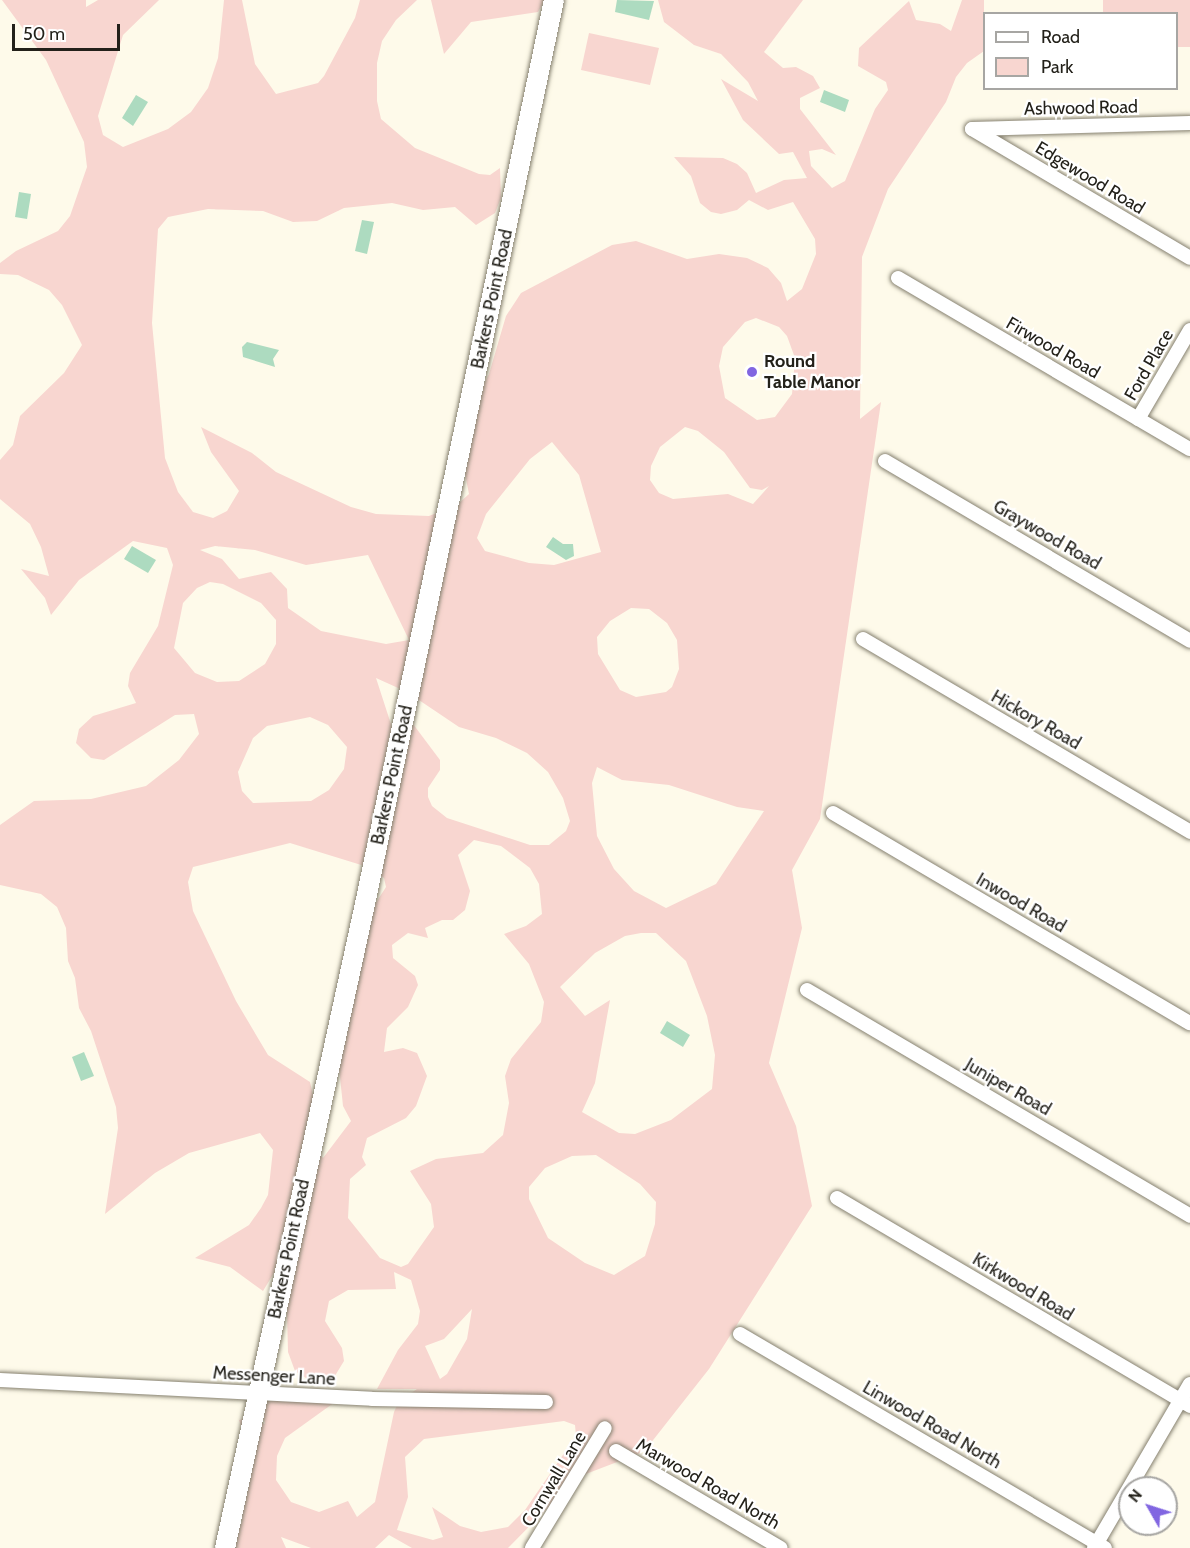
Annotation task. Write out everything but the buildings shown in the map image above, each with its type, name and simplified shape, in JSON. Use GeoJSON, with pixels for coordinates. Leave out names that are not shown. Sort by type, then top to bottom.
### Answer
{"type":"FeatureCollection","features":[{"type":"Feature","properties":{"kind":"street","name":"Barkers Point Road"},"geometry":{"type":"LineString","coordinates":[[225,1548],[366,899],[554,0]]}},
{"type":"Feature","properties":{"kind":"street","name":"Ashwood Road"},"geometry":{"type":"LineString","coordinates":[[972,129],[1190,123]]}},
{"type":"Feature","properties":{"kind":"street","name":"Edgewood Road"},"geometry":{"type":"LineString","coordinates":[[972,129],[1190,258]]}},
{"type":"Feature","properties":{"kind":"street","name":"Firwood Road"},"geometry":{"type":"LineString","coordinates":[[898,278],[1190,449]]}},
{"type":"Feature","properties":{"kind":"street","name":"Ford Place"},"geometry":{"type":"LineString","coordinates":[[1138,419],[1190,330]]}},
{"type":"Feature","properties":{"kind":"street","name":"Graywood Road"},"geometry":{"type":"LineString","coordinates":[[885,461],[1190,641]]}},
{"type":"Feature","properties":{"kind":"street","name":"Hickory Road"},"geometry":{"type":"LineString","coordinates":[[863,639],[1190,832]]}},
{"type":"Feature","properties":{"kind":"street","name":"Inwood Road"},"geometry":{"type":"LineString","coordinates":[[833,813],[1190,1023]]}},
{"type":"Feature","properties":{"kind":"street","name":"Juniper Road"},"geometry":{"type":"LineString","coordinates":[[807,990],[1190,1216]]}},
{"type":"Feature","properties":{"kind":"street","name":"Kirkwood Road"},"geometry":{"type":"LineString","coordinates":[[837,1198],[1185,1403]]}},
{"type":"Feature","properties":{"kind":"street","name":"Linwood Road North"},"geometry":{"type":"LineString","coordinates":[[740,1334],[1099,1546]]}},
{"type":"Feature","properties":{"kind":"street","name":"Messenger Lane"},"geometry":{"type":"LineString","coordinates":[[0,1380],[257,1393],[546,1402]]}},
{"type":"Feature","properties":{"kind":"street"},"geometry":{"type":"LineString","coordinates":[[1099,1546],[1185,1403],[1190,1384]]}},
{"type":"Feature","properties":{"kind":"street","name":"Cornwall Lane"},"geometry":{"type":"LineString","coordinates":[[532,1548],[605,1428]]}},
{"type":"Feature","properties":{"kind":"street","name":"Marwood Road North"},"geometry":{"type":"LineString","coordinates":[[616,1451],[781,1548]]}},
{"type":"Feature","properties":{"kind":"green space"},"geometry":{"type":"Polygon","coordinates":[[[2,0],[86,0],[86,7],[98,0],[159,0],[123,35],[98,116],[103,135],[123,147],[168,129],[191,112],[208,88],[218,58],[224,0],[242,0],[255,64],[276,94],[318,83],[355,18],[360,0],[417,0],[396,20],[382,41],[377,63],[377,101],[381,119],[415,148],[479,174],[490,175],[500,168],[501,198],[495,213],[476,225],[455,207],[423,210],[392,203],[344,208],[317,221],[293,222],[263,211],[208,209],[168,217],[158,229],[152,323],[165,458],[178,492],[193,512],[213,518],[227,511],[239,491],[211,452],[201,427],[252,453],[276,472],[351,507],[376,514],[429,516],[457,505],[469,494],[461,454],[467,417],[489,374],[506,316],[521,293],[612,245],[636,241],[687,259],[719,254],[747,258],[768,268],[781,283],[787,301],[802,289],[816,254],[815,239],[793,202],[768,210],[749,200],[737,210],[721,214],[711,212],[700,203],[691,176],[674,157],[723,158],[737,164],[747,173],[756,193],[784,180],[807,178],[793,152],[779,154],[743,120],[721,79],[758,101],[748,82],[721,54],[694,45],[664,22],[658,0],[803,0],[764,52],[783,68],[796,67],[813,76],[820,88],[800,98],[800,109],[836,155],[822,149],[809,151],[811,166],[832,188],[845,181],[875,109],[888,90],[886,82],[858,66],[859,48],[909,1],[916,20],[940,24],[951,31],[962,0],[984,0],[983,52],[967,63],[956,77],[946,102],[888,189],[862,257],[860,419],[881,402],[820,819],[792,870],[802,928],[769,1063],[796,1126],[812,1206],[709,1369],[650,1444],[638,1454],[578,1477],[508,1548],[412,1548],[389,1535],[375,1548],[311,1548],[281,1537],[286,1548],[229,1548],[242,1522],[246,1440],[239,1420],[250,1417],[265,1424],[257,1393],[335,1402],[285,1438],[277,1456],[276,1480],[291,1502],[319,1512],[348,1501],[357,1517],[375,1502],[394,1412],[399,1401],[417,1389],[377,1389],[398,1350],[418,1324],[420,1311],[411,1280],[394,1272],[396,1289],[348,1290],[329,1301],[325,1321],[342,1348],[344,1361],[333,1379],[325,1383],[309,1380],[295,1371],[288,1352],[286,1275],[280,1263],[263,1291],[230,1267],[195,1258],[249,1225],[268,1195],[273,1150],[260,1133],[189,1153],[155,1173],[105,1214],[118,1128],[116,1107],[91,1031],[79,1008],[75,978],[68,961],[66,928],[57,907],[41,894],[0,885],[0,825],[34,801],[91,799],[146,786],[179,760],[199,734],[194,714],[175,715],[104,760],[91,758],[76,743],[79,729],[93,716],[136,703],[128,686],[130,673],[158,626],[173,565],[167,548],[133,541],[79,580],[51,615],[45,598],[21,569],[49,576],[41,547],[30,524],[0,499],[0,460],[13,445],[20,416],[64,373],[82,345],[62,305],[49,290],[18,275],[0,274],[0,263],[16,251],[58,231],[70,216],[87,167],[84,142],[46,60],[2,0]],[[756,318],[745,322],[723,347],[719,366],[725,398],[757,420],[775,417],[792,394],[795,358],[787,336],[779,327],[756,318]],[[685,427],[660,447],[651,466],[650,480],[659,493],[673,499],[728,494],[753,504],[769,486],[762,490],[750,488],[724,452],[698,431],[685,427]],[[552,442],[530,459],[486,514],[477,538],[485,551],[529,563],[554,565],[601,552],[579,475],[552,442]],[[215,546],[200,550],[222,559],[239,579],[271,572],[287,589],[288,608],[321,631],[386,644],[409,640],[368,555],[306,565],[255,550],[215,546]],[[210,582],[197,588],[183,603],[174,648],[195,673],[217,682],[239,681],[265,664],[276,644],[276,620],[261,603],[223,584],[210,582]],[[631,608],[610,621],[597,637],[598,654],[620,690],[636,697],[666,692],[672,687],[679,669],[677,640],[667,623],[649,609],[631,608]],[[376,678],[401,755],[413,724],[440,760],[440,770],[428,788],[428,797],[432,806],[447,818],[530,845],[549,845],[566,831],[570,821],[563,798],[548,772],[527,753],[496,738],[459,727],[407,692],[376,678]],[[310,717],[267,726],[253,738],[238,772],[242,791],[253,803],[311,801],[329,790],[344,769],[347,747],[328,725],[310,717]],[[597,767],[592,783],[597,836],[614,869],[634,891],[666,908],[716,884],[764,811],[737,807],[669,785],[622,780],[597,767]],[[474,840],[458,855],[470,891],[465,910],[453,920],[442,920],[425,928],[428,938],[408,933],[392,945],[393,958],[415,976],[418,985],[408,1007],[387,1028],[384,1052],[403,1048],[417,1053],[427,1076],[416,1106],[406,1118],[367,1138],[362,1157],[366,1165],[350,1179],[348,1218],[380,1258],[401,1267],[408,1264],[434,1227],[431,1204],[410,1171],[436,1159],[483,1153],[503,1135],[509,1103],[505,1076],[511,1059],[541,1022],[544,1002],[529,964],[504,934],[526,926],[542,914],[539,884],[530,868],[501,846],[474,840]],[[290,843],[193,867],[188,882],[193,911],[236,1001],[268,1055],[310,1082],[313,1095],[310,1144],[323,1158],[351,1121],[343,1106],[338,1058],[370,912],[386,887],[384,878],[371,868],[290,843]],[[656,933],[625,936],[595,953],[560,987],[585,1016],[610,1000],[595,1083],[582,1112],[619,1133],[635,1134],[671,1120],[712,1089],[715,1055],[707,1016],[686,961],[656,933]],[[596,1155],[572,1156],[545,1168],[529,1187],[529,1199],[548,1238],[585,1263],[614,1275],[645,1256],[655,1224],[656,1202],[640,1184],[596,1155]],[[472,1309],[444,1339],[425,1346],[440,1379],[447,1374],[467,1339],[472,1309]],[[564,1421],[424,1439],[405,1457],[408,1497],[397,1530],[433,1540],[443,1537],[432,1507],[460,1526],[481,1532],[508,1527],[525,1510],[576,1436],[575,1425],[564,1421]]]}},
{"type":"Feature","properties":{"kind":"green space"},"geometry":{"type":"Polygon","coordinates":[[[431,0],[545,0],[538,12],[471,22],[444,54],[431,0]]]}},
{"type":"Feature","properties":{"kind":"green space"},"geometry":{"type":"Polygon","coordinates":[[[1103,0],[1190,0],[1190,47],[1178,47],[1178,12],[1103,12],[1103,0]]]}},
{"type":"Feature","properties":{"kind":"green space"},"geometry":{"type":"Polygon","coordinates":[[[589,33],[659,48],[650,85],[581,70],[589,33]]]}},
{"type":"Feature","properties":{"kind":"shaded area"},"geometry":{"type":"Polygon","coordinates":[[[617,0],[654,1],[649,20],[615,12],[617,0]]]}},
{"type":"Feature","properties":{"kind":"shaded area"},"geometry":{"type":"Polygon","coordinates":[[[824,90],[849,100],[845,112],[820,102],[824,90]]]}},
{"type":"Feature","properties":{"kind":"shaded area"},"geometry":{"type":"Polygon","coordinates":[[[136,95],[148,102],[133,126],[122,118],[136,95]]]}},
{"type":"Feature","properties":{"kind":"shaded area"},"geometry":{"type":"Polygon","coordinates":[[[19,192],[31,194],[27,219],[15,217],[19,192]]]}},
{"type":"Feature","properties":{"kind":"shaded area"},"geometry":{"type":"Polygon","coordinates":[[[362,220],[374,222],[367,254],[355,251],[362,220]]]}},
{"type":"Feature","properties":{"kind":"shaded area"},"geometry":{"type":"Polygon","coordinates":[[[247,342],[279,350],[273,359],[275,367],[243,357],[242,347],[247,342]]]}},
{"type":"Feature","properties":{"kind":"shaded area"},"geometry":{"type":"Polygon","coordinates":[[[553,537],[563,544],[573,544],[574,556],[566,560],[546,547],[553,537]]]}},
{"type":"Feature","properties":{"kind":"shaded area"},"geometry":{"type":"Polygon","coordinates":[[[132,546],[156,560],[148,573],[124,559],[132,546]]]}},
{"type":"Feature","properties":{"kind":"shaded area"},"geometry":{"type":"Polygon","coordinates":[[[667,1021],[690,1035],[683,1047],[660,1033],[667,1021]]]}},
{"type":"Feature","properties":{"kind":"shaded area"},"geometry":{"type":"Polygon","coordinates":[[[84,1052],[94,1076],[81,1081],[72,1057],[84,1052]]]}},
{"type":"Feature","properties":{"kind":"place","name":"Round Table Manor"},"geometry":{"type":"Point","coordinates":[752,372]}}]}
